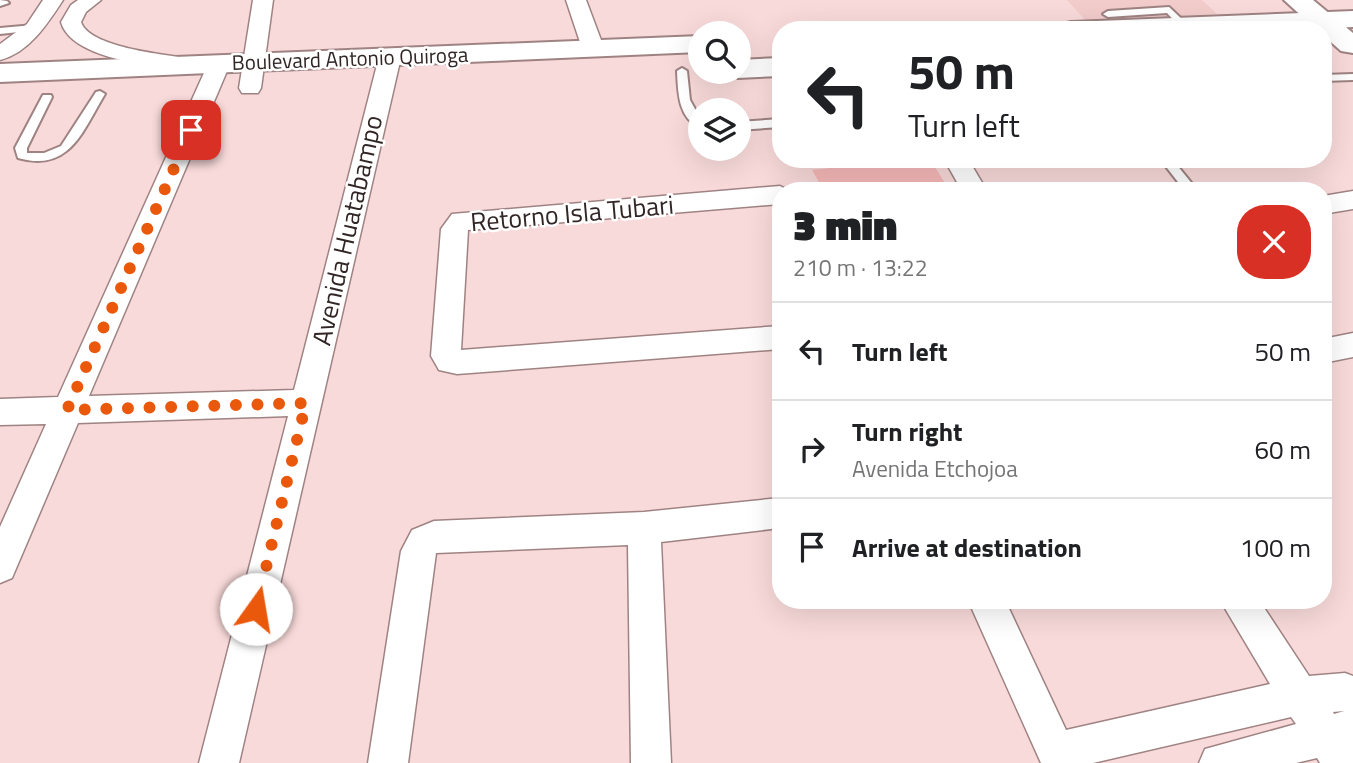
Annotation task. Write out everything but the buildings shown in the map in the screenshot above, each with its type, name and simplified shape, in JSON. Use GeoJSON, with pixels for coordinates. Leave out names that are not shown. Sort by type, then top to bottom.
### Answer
{"type":"FeatureCollection","features":[{"type":"Feature","properties":{"kind":"main road"},"geometry":{"type":"LineString","coordinates":[[1297,0],[1324,21]]}},
{"type":"Feature","properties":{"kind":"main road"},"geometry":{"type":"LineString","coordinates":[[1332,25],[1352,35]]}},
{"type":"Feature","properties":{"kind":"main road"},"geometry":{"type":"LineString","coordinates":[[1332,25],[1352,35]]}},
{"type":"Feature","properties":{"kind":"main road","name":"Boulevard Antonio Quiroga"},"geometry":{"type":"LineString","coordinates":[[386,70],[593,48],[688,44]]}},
{"type":"Feature","properties":{"kind":"main road","name":"Boulevard Antonio Quiroga"},"geometry":{"type":"LineString","coordinates":[[0,73],[185,65],[214,77]]}},
{"type":"Feature","properties":{"kind":"main road"},"geometry":{"type":"LineString","coordinates":[[751,68],[772,67]]}},
{"type":"Feature","properties":{"kind":"main road","name":"Boulevard Antonio Quiroga"},"geometry":{"type":"LineString","coordinates":[[0,99],[100,94],[214,77],[252,75],[386,70],[688,71]]}},
{"type":"Feature","properties":{"kind":"street"},"geometry":{"type":"LineString","coordinates":[[0,54],[34,28],[53,0]]}},
{"type":"Feature","properties":{"kind":"street"},"geometry":{"type":"LineString","coordinates":[[71,27],[73,16],[91,0]]}},
{"type":"Feature","properties":{"kind":"street"},"geometry":{"type":"LineString","coordinates":[[252,75],[263,0]]}},
{"type":"Feature","properties":{"kind":"street"},"geometry":{"type":"LineString","coordinates":[[576,0],[593,48]]}},
{"type":"Feature","properties":{"kind":"street"},"geometry":{"type":"LineString","coordinates":[[34,28],[71,27],[79,36],[115,51],[185,65]]}},
{"type":"Feature","properties":{"kind":"street","name":"Avenida Huatabampo"},"geometry":{"type":"LineString","coordinates":[[219,763],[386,70]]}},
{"type":"Feature","properties":{"kind":"street"},"geometry":{"type":"LineString","coordinates":[[0,566],[214,77]]}},
{"type":"Feature","properties":{"kind":"street","name":"Retorno Isla Tubari"},"geometry":{"type":"LineString","coordinates":[[772,196],[461,221],[454,229],[446,356],[449,361],[457,362],[772,339]]}},
{"type":"Feature","properties":{"kind":"street"},"geometry":{"type":"LineString","coordinates":[[1332,204],[1353,200]]}},
{"type":"Feature","properties":{"kind":"street"},"geometry":{"type":"LineString","coordinates":[[1332,349],[1353,345]]}},
{"type":"Feature","properties":{"kind":"street"},"geometry":{"type":"LineString","coordinates":[[0,412],[306,403]]}},
{"type":"Feature","properties":{"kind":"street"},"geometry":{"type":"LineString","coordinates":[[388,763],[418,551],[424,541],[434,537],[643,528],[772,514]]}},
{"type":"Feature","properties":{"kind":"street"},"geometry":{"type":"LineString","coordinates":[[643,528],[651,763]]}},
{"type":"Feature","properties":{"kind":"street"},"geometry":{"type":"LineString","coordinates":[[990,609],[1059,758],[1300,696],[1345,692],[1353,696]]}},
{"type":"Feature","properties":{"kind":"street"},"geometry":{"type":"LineString","coordinates":[[1244,609],[1300,696],[1341,742]]}},
{"type":"Feature","properties":{"kind":"street"},"geometry":{"type":"LineString","coordinates":[[1219,763],[1341,742]]}},
{"type":"Feature","properties":{"kind":"lane"},"geometry":{"type":"LineString","coordinates":[[0,31],[34,28]]}},
{"type":"Feature","properties":{"kind":"lane"},"geometry":{"type":"LineString","coordinates":[[1332,78],[1353,77]]}},
{"type":"Feature","properties":{"kind":"lane"},"geometry":{"type":"LineString","coordinates":[[688,111],[686,108],[689,84]]}},
{"type":"Feature","properties":{"kind":"lane"},"geometry":{"type":"LineString","coordinates":[[47,97],[22,148],[22,155],[30,158],[57,154],[65,149],[100,94]]}},
{"type":"Feature","properties":{"kind":"lane"},"geometry":{"type":"LineString","coordinates":[[751,125],[772,124]]}},
{"type":"Feature","properties":{"kind":"lane"},"geometry":{"type":"LineString","coordinates":[[1173,168],[1185,182]]}},
{"type":"Feature","properties":{"kind":"shaded area"},"geometry":{"type":"Polygon","coordinates":[[[1067,0],[1202,0],[1217,14],[1103,21],[1086,21],[1067,0]]]}},
{"type":"Feature","properties":{"kind":"route"},"geometry":{"type":"LineString","coordinates":[[191,130],[67,410],[306,403],[256,609]]}}]}
